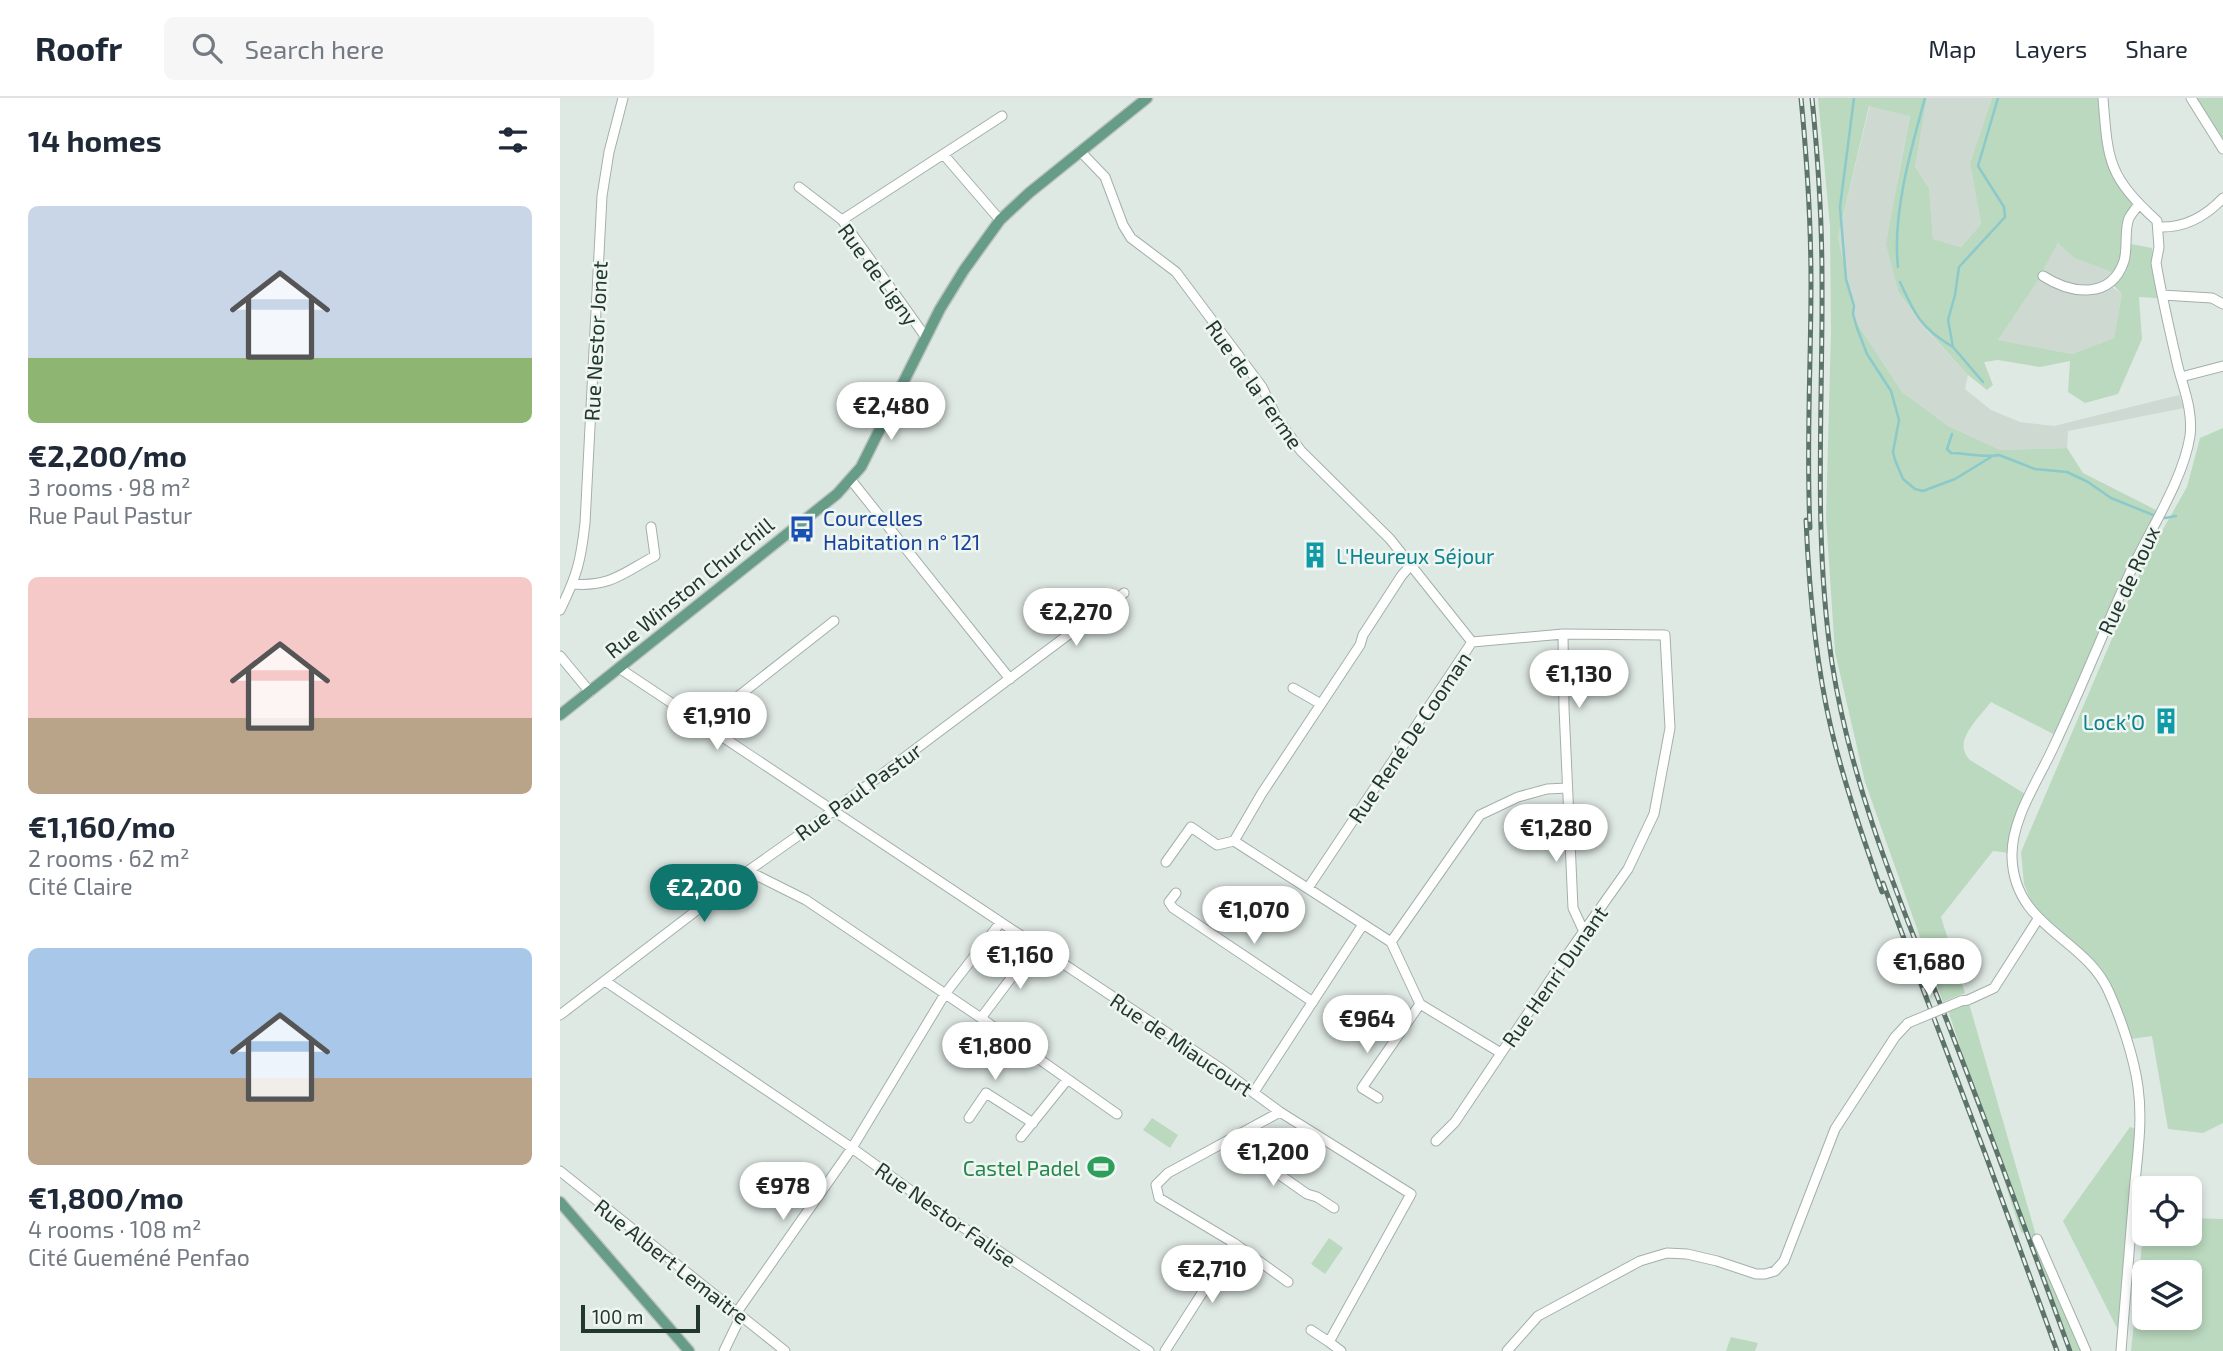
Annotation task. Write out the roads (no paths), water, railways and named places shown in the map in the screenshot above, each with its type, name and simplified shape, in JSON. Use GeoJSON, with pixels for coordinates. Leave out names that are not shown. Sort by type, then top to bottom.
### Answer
{"type":"FeatureCollection","features":[{"type":"Feature","properties":{"kind":"main road","name":"Rue Winston Churchill"},"geometry":{"type":"LineString","coordinates":[[560,715],[851,480],[861,467],[925,336],[964,270],[1000,220],[1028,192],[1147,98]]}},
{"type":"Feature","properties":{"kind":"main road"},"geometry":{"type":"LineString","coordinates":[[563,1209],[690,1351]]}},
{"type":"Feature","properties":{"kind":"street","name":"Rue Nestor Jonet"},"geometry":{"type":"LineString","coordinates":[[560,610],[582,559],[602,196],[609,152],[623,98]]}},
{"type":"Feature","properties":{"kind":"street"},"geometry":{"type":"LineString","coordinates":[[2103,98],[2107,152],[2115,173],[2129,195],[2157,221],[2158,227],[2174,228],[2198,218],[2210,212],[2223,198]]}},
{"type":"Feature","properties":{"kind":"street"},"geometry":{"type":"LineString","coordinates":[[2191,98],[2223,149]]}},
{"type":"Feature","properties":{"kind":"street"},"geometry":{"type":"LineString","coordinates":[[842,220],[1003,116]]}},
{"type":"Feature","properties":{"kind":"street","name":"Rue de la Ferme"},"geometry":{"type":"LineString","coordinates":[[1080,151],[1105,177],[1131,239],[1177,272],[1262,387],[1277,418],[1301,450],[1390,539],[1472,642]]}},
{"type":"Feature","properties":{"kind":"street"},"geometry":{"type":"LineString","coordinates":[[944,155],[1000,220]]}},
{"type":"Feature","properties":{"kind":"street","name":"Rue de Ligny"},"geometry":{"type":"LineString","coordinates":[[799,187],[842,220],[925,336]]}},
{"type":"Feature","properties":{"kind":"street"},"geometry":{"type":"LineString","coordinates":[[2043,276],[2056,284],[2090,290],[2103,289],[2115,277],[2124,261],[2129,219],[2139,204]]}},
{"type":"Feature","properties":{"kind":"street","name":"Rue de Roux"},"geometry":{"type":"LineString","coordinates":[[2121,1351],[2140,1119],[2138,1085],[2106,985],[2025,903],[2016,880],[2012,857],[2015,832],[2129,574],[2186,453],[2190,418],[2156,263],[2158,227]]}},
{"type":"Feature","properties":{"kind":"street"},"geometry":{"type":"LineString","coordinates":[[2162,295],[2212,298],[2223,303]]}},
{"type":"Feature","properties":{"kind":"street"},"geometry":{"type":"LineString","coordinates":[[2181,377],[2223,366]]}},
{"type":"Feature","properties":{"kind":"street"},"geometry":{"type":"LineString","coordinates":[[851,480],[1010,679]]}},
{"type":"Feature","properties":{"kind":"street"},"geometry":{"type":"LineString","coordinates":[[573,584],[587,585],[614,580],[655,556],[651,527]]}},
{"type":"Feature","properties":{"kind":"street"},"geometry":{"type":"LineString","coordinates":[[1234,841],[1262,793],[1360,645],[1363,635],[1412,564]]}},
{"type":"Feature","properties":{"kind":"street","name":"Rue Paul Pastur"},"geometry":{"type":"LineString","coordinates":[[560,1015],[748,871],[833,811],[1124,593]]}},
{"type":"Feature","properties":{"kind":"street"},"geometry":{"type":"LineString","coordinates":[[703,724],[834,621]]}},
{"type":"Feature","properties":{"kind":"street"},"geometry":{"type":"LineString","coordinates":[[1563,634],[1573,908],[1584,932]]}},
{"type":"Feature","properties":{"kind":"street","name":"Rue René De Cooman"},"geometry":{"type":"LineString","coordinates":[[1308,888],[1472,642],[1563,634],[1665,635]]}},
{"type":"Feature","properties":{"kind":"street","name":"Rue Henri Dunant"},"geometry":{"type":"LineString","coordinates":[[1436,1141],[1455,1122],[1628,869],[1654,814],[1670,728],[1665,635]]}},
{"type":"Feature","properties":{"kind":"street"},"geometry":{"type":"LineString","coordinates":[[560,656],[590,692]]}},
{"type":"Feature","properties":{"kind":"street","name":"Rue de Miaucourt"},"geometry":{"type":"LineString","coordinates":[[619,668],[1254,1092],[1280,1112],[1411,1194],[1329,1342]]}},
{"type":"Feature","properties":{"kind":"street"},"geometry":{"type":"LineString","coordinates":[[1293,688],[1321,704]]}},
{"type":"Feature","properties":{"kind":"street"},"geometry":{"type":"LineString","coordinates":[[1391,942],[1480,815],[1518,797],[1547,789],[1567,788]]}},
{"type":"Feature","properties":{"kind":"street"},"geometry":{"type":"LineString","coordinates":[[1166,862],[1191,827],[1217,845],[1234,841],[1362,926],[1391,942],[1420,1004],[1501,1053]]}},
{"type":"Feature","properties":{"kind":"street"},"geometry":{"type":"LineString","coordinates":[[748,871],[806,900],[1117,1114]]}},
{"type":"Feature","properties":{"kind":"street"},"geometry":{"type":"LineString","coordinates":[[1176,892],[1170,902],[1173,908],[1312,1002]]}},
{"type":"Feature","properties":{"kind":"street"},"geometry":{"type":"LineString","coordinates":[[1507,1351],[1538,1316],[1640,1261],[1667,1253],[1687,1254],[1756,1274],[1775,1271],[1784,1261],[1835,1129],[1895,1037],[1908,1023],[1993,988],[2038,919]]}},
{"type":"Feature","properties":{"kind":"street"},"geometry":{"type":"LineString","coordinates":[[724,1351],[738,1322],[737,1312],[852,1148],[944,994],[1000,923]]}},
{"type":"Feature","properties":{"kind":"street"},"geometry":{"type":"LineString","coordinates":[[1254,1092],[1362,926]]}},
{"type":"Feature","properties":{"kind":"street"},"geometry":{"type":"LineString","coordinates":[[981,1018],[1035,946]]}},
{"type":"Feature","properties":{"kind":"street","name":"Rue Nestor Falise"},"geometry":{"type":"LineString","coordinates":[[605,981],[852,1148],[940,1212],[1149,1351]]}},
{"type":"Feature","properties":{"kind":"street"},"geometry":{"type":"LineString","coordinates":[[1378,1098],[1362,1088],[1420,1004]]}},
{"type":"Feature","properties":{"kind":"street"},"geometry":{"type":"LineString","coordinates":[[1021,1137],[1067,1080]]}},
{"type":"Feature","properties":{"kind":"street"},"geometry":{"type":"LineString","coordinates":[[969,1118],[986,1093],[1033,1123]]}},
{"type":"Feature","properties":{"kind":"street"},"geometry":{"type":"LineString","coordinates":[[1280,1112],[1168,1173],[1156,1185],[1159,1198],[1234,1244],[1288,1282]]}},
{"type":"Feature","properties":{"kind":"street"},"geometry":{"type":"LineString","coordinates":[[1230,1140],[1307,1194],[1334,1208]]}},
{"type":"Feature","properties":{"kind":"street","name":"Rue Albert Lemaitre"},"geometry":{"type":"LineString","coordinates":[[560,1171],[785,1351]]}},
{"type":"Feature","properties":{"kind":"street"},"geometry":{"type":"LineString","coordinates":[[2037,1239],[2087,1351]]}},
{"type":"Feature","properties":{"kind":"street"},"geometry":{"type":"LineString","coordinates":[[1165,1351],[1234,1244]]}},
{"type":"Feature","properties":{"kind":"street"},"geometry":{"type":"LineString","coordinates":[[1311,1330],[1341,1351]]}},
{"type":"Feature","properties":{"kind":"waterway"},"geometry":{"type":"LineString","coordinates":[[1854,98],[1840,207],[1846,279],[1857,328],[1867,354],[1891,391],[1899,420],[1893,452],[1895,460],[1903,479],[1915,489],[1923,491],[1955,479],[1991,457]]}},
{"type":"Feature","properties":{"kind":"waterway"},"geometry":{"type":"LineString","coordinates":[[1898,267],[1900,204],[1925,98]]}},
{"type":"Feature","properties":{"kind":"waterway"},"geometry":{"type":"LineString","coordinates":[[1983,382],[1953,347],[1948,320],[1959,267],[2005,217],[2004,207],[1978,166],[1998,98]]}},
{"type":"Feature","properties":{"kind":"waterway"},"geometry":{"type":"LineString","coordinates":[[1900,282],[1920,320],[1953,347]]}},
{"type":"Feature","properties":{"kind":"waterway"},"geometry":{"type":"LineString","coordinates":[[1952,434],[1947,449],[1951,453],[1999,455],[2035,469],[2067,472],[2111,498],[2153,515]]}},
{"type":"Feature","properties":{"kind":"waterway"},"geometry":{"type":"LineString","coordinates":[[2165,518],[2176,516]]}},
{"type":"Feature","properties":{"kind":"railway"},"geometry":{"type":"LineString","coordinates":[[1801,98],[1811,261],[1810,528]]}},
{"type":"Feature","properties":{"kind":"railway"},"geometry":{"type":"LineString","coordinates":[[1812,98],[1822,257],[1820,472],[1823,568],[1832,663],[1841,711],[1866,805],[1882,852],[2070,1351]]}},
{"type":"Feature","properties":{"kind":"railway"},"geometry":{"type":"LineString","coordinates":[[1806,520],[1814,624],[1825,702],[1848,790],[1882,892]]}},
{"type":"Feature","properties":{"kind":"railway"},"geometry":{"type":"LineString","coordinates":[[1883,883],[2057,1351]]}},
{"type":"Feature","properties":{"kind":"place","name":"Courcelles Habitation n° 121"},"geometry":{"type":"Point","coordinates":[802,529]}},
{"type":"Feature","properties":{"kind":"place","name":"L'Heureux Séjour"},"geometry":{"type":"Point","coordinates":[1315,555]}},
{"type":"Feature","properties":{"kind":"place","name":"Lock’O"},"geometry":{"type":"Point","coordinates":[2166,721]}},
{"type":"Feature","properties":{"kind":"place","name":"Castel Padel"},"geometry":{"type":"Point","coordinates":[1101,1167]}}]}
